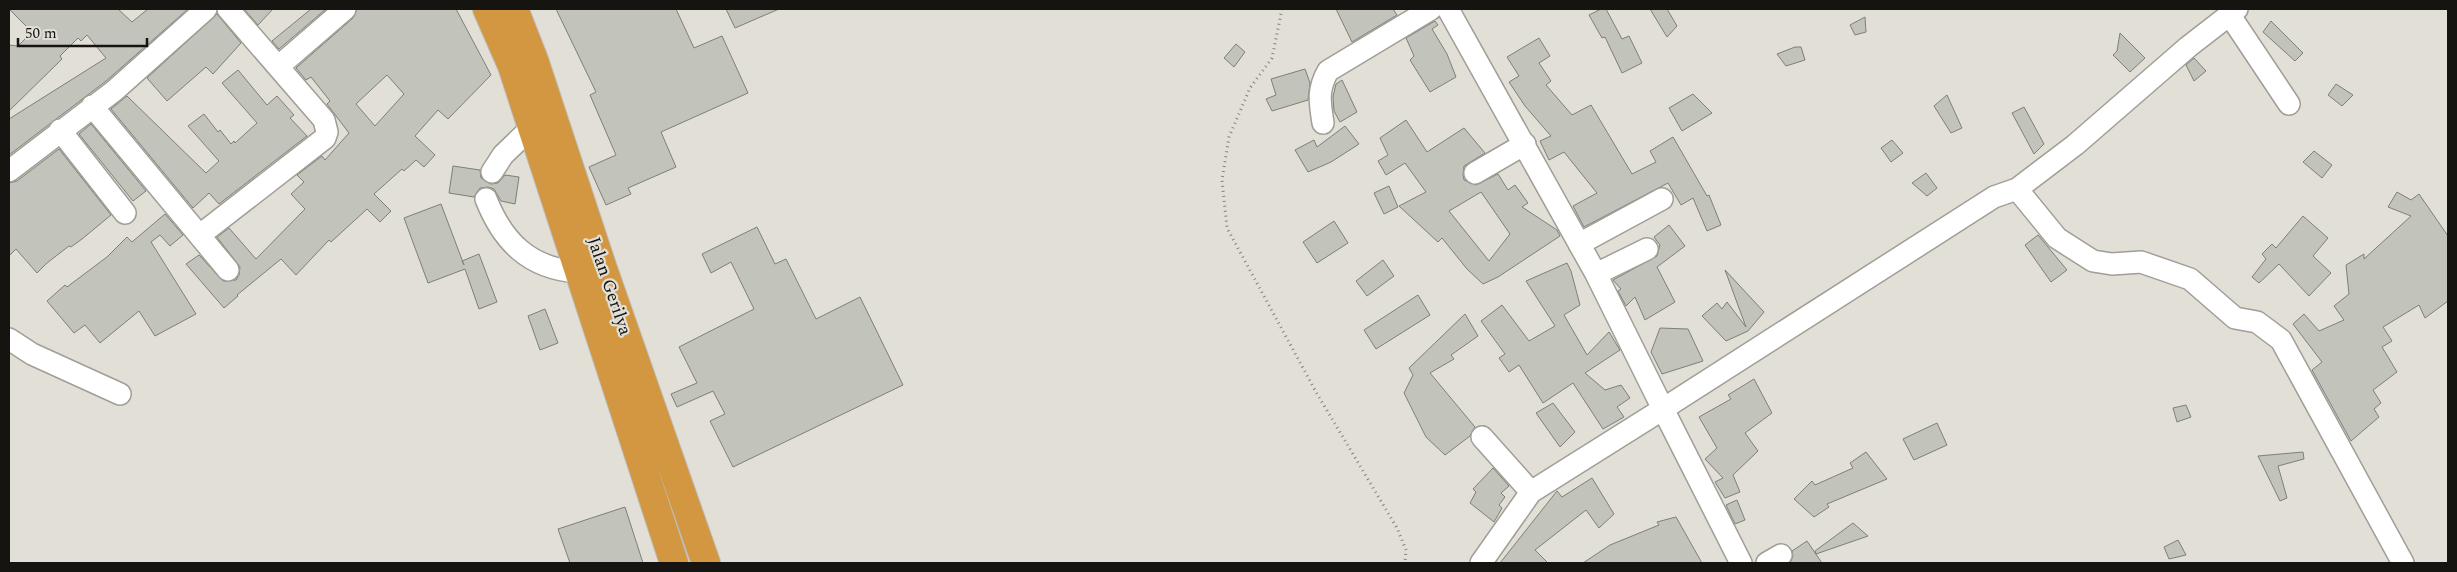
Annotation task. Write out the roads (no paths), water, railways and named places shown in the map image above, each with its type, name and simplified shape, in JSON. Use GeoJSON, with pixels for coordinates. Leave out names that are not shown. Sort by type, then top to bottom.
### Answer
{"type":"FeatureCollection","features":[{"type":"Feature","properties":{"kind":"highway","name":"Jalan Gerilya"},"geometry":{"type":"LineString","coordinates":[[488,9],[512,66],[531,128],[590,269],[706,563]]}},
{"type":"Feature","properties":{"kind":"highway","name":"Jalan Gerilya"},"geometry":{"type":"LineString","coordinates":[[514,9],[534,60],[590,269],[674,563]]}},
{"type":"Feature","properties":{"kind":"street"},"geometry":{"type":"LineString","coordinates":[[9,170],[114,91],[206,9]]}},
{"type":"Feature","properties":{"kind":"street"},"geometry":{"type":"LineString","coordinates":[[200,235],[325,138],[327,132],[324,120],[228,9]]}},
{"type":"Feature","properties":{"kind":"street"},"geometry":{"type":"LineString","coordinates":[[279,66],[345,9]]}},
{"type":"Feature","properties":{"kind":"street"},"geometry":{"type":"LineString","coordinates":[[1323,123],[1318,96],[1321,83],[1328,71],[1431,9]]}},
{"type":"Feature","properties":{"kind":"street"},"geometry":{"type":"LineString","coordinates":[[1448,9],[1596,274],[1741,563]]}},
{"type":"Feature","properties":{"kind":"street"},"geometry":{"type":"LineString","coordinates":[[1481,563],[1531,492],[1663,410],[1994,197],[2017,189],[2075,145],[2188,46],[2233,12],[2289,104]]}},
{"type":"Feature","properties":{"kind":"street"},"geometry":{"type":"LineString","coordinates":[[92,106],[228,270]]}},
{"type":"Feature","properties":{"kind":"street"},"geometry":{"type":"LineString","coordinates":[[492,172],[503,155],[531,128]]}},
{"type":"Feature","properties":{"kind":"street"},"geometry":{"type":"LineString","coordinates":[[60,130],[125,213]]}},
{"type":"Feature","properties":{"kind":"street"},"geometry":{"type":"LineString","coordinates":[[1474,173],[1525,144]]}},
{"type":"Feature","properties":{"kind":"street"},"geometry":{"type":"LineString","coordinates":[[2017,189],[2057,238],[2093,261],[2112,264],[2141,262],[2190,279],[2235,318],[2257,322],[2281,340],[2403,563]]}},
{"type":"Feature","properties":{"kind":"street"},"geometry":{"type":"LineString","coordinates":[[486,199],[493,217],[508,240],[530,258],[562,271],[590,269]]}},
{"type":"Feature","properties":{"kind":"street"},"geometry":{"type":"LineString","coordinates":[[1579,244],[1662,199]]}},
{"type":"Feature","properties":{"kind":"street"},"geometry":{"type":"LineString","coordinates":[[1596,274],[1647,249]]}},
{"type":"Feature","properties":{"kind":"street"},"geometry":{"type":"LineString","coordinates":[[9,339],[32,354],[120,394]]}},
{"type":"Feature","properties":{"kind":"street"},"geometry":{"type":"LineString","coordinates":[[1482,437],[1531,492]]}}]}
